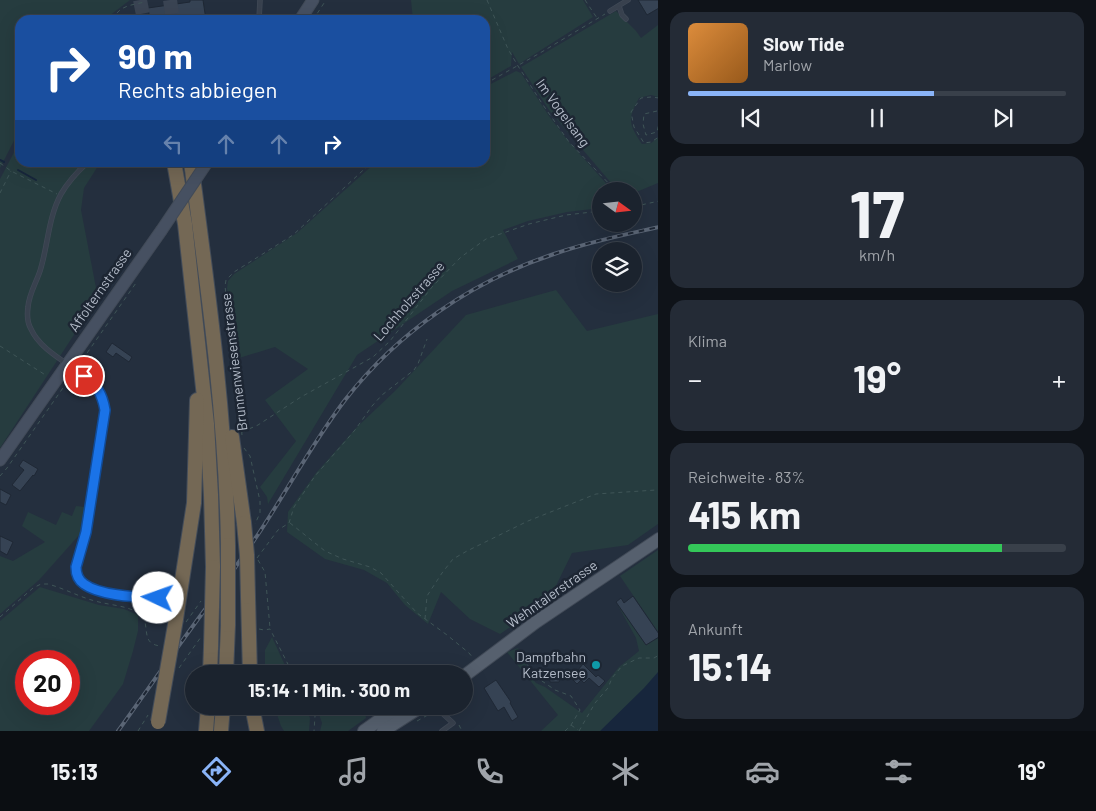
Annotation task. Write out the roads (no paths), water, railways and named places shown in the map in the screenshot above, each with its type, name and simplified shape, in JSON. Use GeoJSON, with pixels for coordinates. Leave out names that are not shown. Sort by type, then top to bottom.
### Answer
{"type":"FeatureCollection","features":[{"type":"Feature","properties":{"kind":"highway"},"geometry":{"type":"LineString","coordinates":[[175,167],[185,224],[209,450],[213,531],[210,665]]}},
{"type":"Feature","properties":{"kind":"highway"},"geometry":{"type":"LineString","coordinates":[[192,167],[219,384],[225,458],[228,545],[226,665]]}},
{"type":"Feature","properties":{"kind":"highway"},"geometry":{"type":"LineString","coordinates":[[155,722],[176,620],[196,483],[197,410],[193,333],[194,307]]}},
{"type":"Feature","properties":{"kind":"highway"},"geometry":{"type":"LineString","coordinates":[[219,384],[230,425],[244,523],[247,555],[250,665]]}},
{"type":"Feature","properties":{"kind":"highway"},"geometry":{"type":"LineString","coordinates":[[206,731],[207,715]]}},
{"type":"Feature","properties":{"kind":"highway"},"geometry":{"type":"LineString","coordinates":[[221,731],[222,715]]}},
{"type":"Feature","properties":{"kind":"highway"},"geometry":{"type":"LineString","coordinates":[[254,715],[257,731]]}},
{"type":"Feature","properties":{"kind":"main road","name":"Wehntalerstrasse"},"geometry":{"type":"LineString","coordinates":[[473,670],[508,642],[658,539]]}},
{"type":"Feature","properties":{"kind":"main road"},"geometry":{"type":"LineString","coordinates":[[364,731],[387,715]]}},
{"type":"Feature","properties":{"kind":"main road"},"geometry":{"type":"LineString","coordinates":[[383,731],[408,715]]}},
{"type":"Feature","properties":{"kind":"street"},"geometry":{"type":"LineString","coordinates":[[303,15],[313,0]]}},
{"type":"Feature","properties":{"kind":"street","name":"Affolternstrasse"},"geometry":{"type":"LineString","coordinates":[[0,460],[203,167]]}},
{"type":"Feature","properties":{"kind":"lane"},"geometry":{"type":"LineString","coordinates":[[259,15],[260,0]]}},
{"type":"Feature","properties":{"kind":"lane"},"geometry":{"type":"LineString","coordinates":[[610,11],[628,0]]}},
{"type":"Feature","properties":{"kind":"lane"},"geometry":{"type":"LineString","coordinates":[[619,6],[622,15],[626,19]]}},
{"type":"Feature","properties":{"kind":"lane"},"geometry":{"type":"LineString","coordinates":[[83,167],[73,177],[60,196],[52,218],[40,271],[31,294],[27,318],[35,338],[67,365],[92,382],[103,399],[105,410],[86,532],[76,567],[78,577],[90,588],[135,597],[164,597],[170,595],[182,584]]}},
{"type":"Feature","properties":{"kind":"lane"},"geometry":{"type":"LineString","coordinates":[[442,731],[453,723],[444,715]]}},
{"type":"Feature","properties":{"kind":"water"},"geometry":{"type":"Polygon","coordinates":[[[658,672],[658,731],[600,731],[644,688],[658,672]]]}},
{"type":"Feature","properties":{"kind":"waterway"},"geometry":{"type":"LineString","coordinates":[[0,160],[4,162]]}},
{"type":"Feature","properties":{"kind":"waterway"},"geometry":{"type":"LineString","coordinates":[[18,170],[36,180]]}},
{"type":"Feature","properties":{"kind":"tunnel"},"geometry":{"type":"LineString","coordinates":[[140,0],[143,15]]}},
{"type":"Feature","properties":{"kind":"tunnel"},"geometry":{"type":"LineString","coordinates":[[170,0],[172,15]]}},
{"type":"Feature","properties":{"kind":"railway"},"geometry":{"type":"LineString","coordinates":[[118,731],[252,543],[333,416],[366,375],[388,352],[413,331],[466,294],[524,265],[606,239],[658,227]]}},
{"type":"Feature","properties":{"kind":"place","name":"Dampfbahn Katzensee"},"geometry":{"type":"Point","coordinates":[596,665]}}]}
